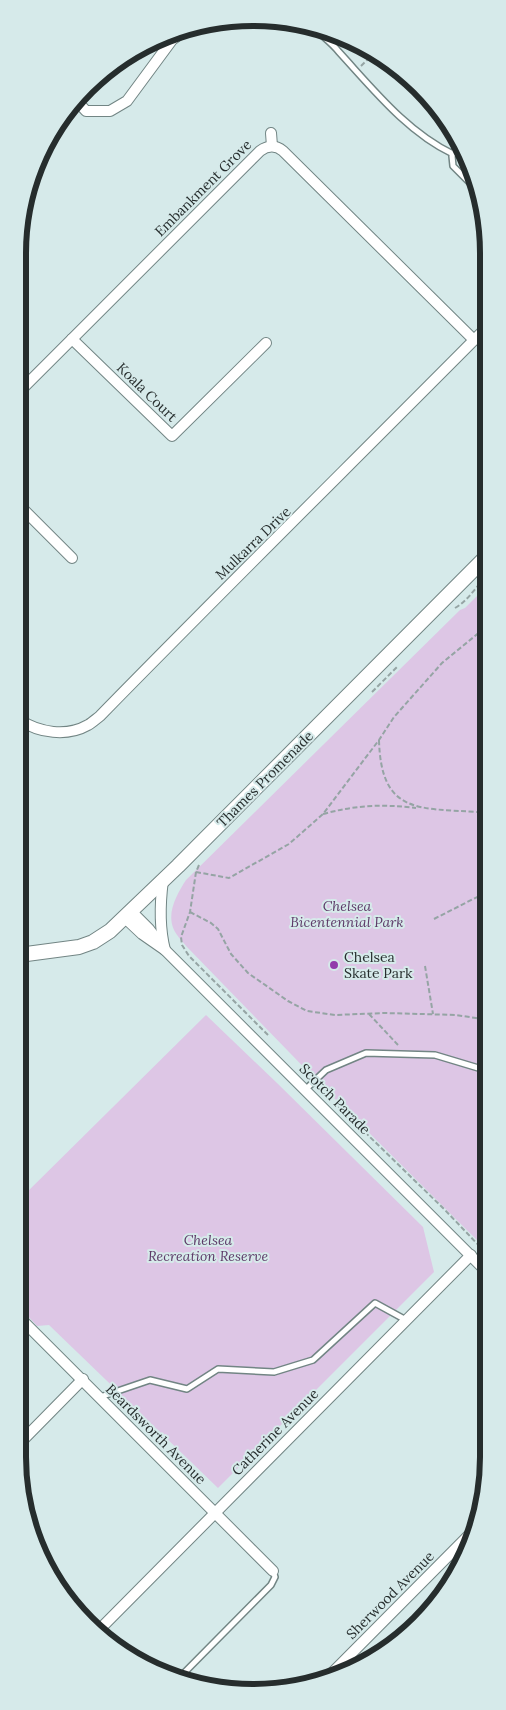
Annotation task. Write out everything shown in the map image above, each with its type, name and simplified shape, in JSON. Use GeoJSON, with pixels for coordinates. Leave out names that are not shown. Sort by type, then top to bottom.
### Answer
{"type":"FeatureCollection","features":[{"type":"Feature","properties":{"kind":"main road","name":"Thames Promenade"},"geometry":{"type":"LineString","coordinates":[[26,953],[85,946],[105,936],[164,880],[480,563]]}},
{"type":"Feature","properties":{"kind":"street"},"geometry":{"type":"LineString","coordinates":[[81,105],[86,111],[110,112],[127,101],[170,42]]}},
{"type":"Feature","properties":{"kind":"street"},"geometry":{"type":"LineString","coordinates":[[272,133],[272,146]]}},
{"type":"Feature","properties":{"kind":"street","name":"Embankment Grove"},"geometry":{"type":"LineString","coordinates":[[26,385],[260,151],[272,146],[283,151],[474,340]]}},
{"type":"Feature","properties":{"kind":"street","name":"Mulkarra Drive"},"geometry":{"type":"LineString","coordinates":[[26,724],[50,732],[71,732],[88,725],[100,716],[480,334]]}},
{"type":"Feature","properties":{"kind":"street","name":"Koala Court"},"geometry":{"type":"LineString","coordinates":[[72,339],[172,436],[266,343]]}},
{"type":"Feature","properties":{"kind":"street"},"geometry":{"type":"LineString","coordinates":[[26,512],[72,558]]}},
{"type":"Feature","properties":{"kind":"street"},"geometry":{"type":"LineString","coordinates":[[164,880],[161,910],[161,931],[164,950]]}},
{"type":"Feature","properties":{"kind":"street","name":"Scotch Parade"},"geometry":{"type":"LineString","coordinates":[[128,915],[149,929],[164,950],[480,1264]]}},
{"type":"Feature","properties":{"kind":"street","name":"Catherine Avenue"},"geometry":{"type":"LineString","coordinates":[[102,1626],[471,1254]]}},
{"type":"Feature","properties":{"kind":"street","name":"Beardsworth Avenue"},"geometry":{"type":"LineString","coordinates":[[26,1324],[273,1571]]}},
{"type":"Feature","properties":{"kind":"street"},"geometry":{"type":"LineString","coordinates":[[26,1437],[82,1379]]}},
{"type":"Feature","properties":{"kind":"street","name":"Sherwood Avenue"},"geometry":{"type":"LineString","coordinates":[[338,1667],[463,1541]]}},
{"type":"Feature","properties":{"kind":"lane"},"geometry":{"type":"LineString","coordinates":[[324,38],[395,111],[423,136],[453,154]]}},
{"type":"Feature","properties":{"kind":"lane"},"geometry":{"type":"LineString","coordinates":[[455,151],[452,160],[454,168],[469,182]]}},
{"type":"Feature","properties":{"kind":"lane"},"geometry":{"type":"LineString","coordinates":[[306,1089],[326,1070],[366,1053],[435,1055],[480,1068]]}},
{"type":"Feature","properties":{"kind":"lane"},"geometry":{"type":"LineString","coordinates":[[100,1398],[150,1380],[187,1389],[218,1369],[274,1372],[313,1360],[375,1302],[406,1320]]}},
{"type":"Feature","properties":{"kind":"lane"},"geometry":{"type":"LineString","coordinates":[[183,1673],[271,1585],[275,1577],[273,1571]]}},
{"type":"Feature","properties":{"kind":"path"},"geometry":{"type":"LineString","coordinates":[[356,71],[369,58]]}},
{"type":"Feature","properties":{"kind":"path"},"geometry":{"type":"LineString","coordinates":[[450,612],[463,604],[480,584]]}},
{"type":"Feature","properties":{"kind":"path"},"geometry":{"type":"LineString","coordinates":[[196,872],[230,878],[289,844],[323,814],[394,717],[442,663],[480,632]]}},
{"type":"Feature","properties":{"kind":"path"},"geometry":{"type":"LineString","coordinates":[[366,698],[400,663]]}},
{"type":"Feature","properties":{"kind":"path"},"geometry":{"type":"LineString","coordinates":[[379,740],[380,758],[389,787],[395,796],[420,808]]}},
{"type":"Feature","properties":{"kind":"path"},"geometry":{"type":"LineString","coordinates":[[480,802],[477,812],[480,821]]}},
{"type":"Feature","properties":{"kind":"path"},"geometry":{"type":"LineString","coordinates":[[323,814],[347,807],[388,804],[477,812]]}},
{"type":"Feature","properties":{"kind":"path"},"geometry":{"type":"LineString","coordinates":[[199,865],[196,872],[190,912],[181,936],[182,945],[189,956],[272,1040]]}},
{"type":"Feature","properties":{"kind":"path"},"geometry":{"type":"LineString","coordinates":[[434,919],[480,896]]}},
{"type":"Feature","properties":{"kind":"path"},"geometry":{"type":"LineString","coordinates":[[190,912],[218,929],[231,954],[248,973],[288,1001],[307,1011],[335,1014],[456,1015],[480,1019]]}},
{"type":"Feature","properties":{"kind":"path"},"geometry":{"type":"LineString","coordinates":[[425,966],[433,1014]]}},
{"type":"Feature","properties":{"kind":"path"},"geometry":{"type":"LineString","coordinates":[[369,1014],[406,1054]]}},
{"type":"Feature","properties":{"kind":"path"},"geometry":{"type":"LineString","coordinates":[[334,1102],[445,1210],[480,1248]]}},
{"type":"Feature","properties":{"kind":"green space","name":"Chelsea Bicentennial Park"},"geometry":{"type":"Polygon","coordinates":[[[480,593],[480,1243],[323,1087],[187,947],[174,930],[171,917],[176,897],[186,880],[460,610],[465,608],[480,593]]]}},
{"type":"Feature","properties":{"kind":"green space","name":"Chelsea Recreation Reserve"},"geometry":{"type":"Polygon","coordinates":[[[206,1015],[423,1227],[434,1272],[218,1488],[49,1325],[37,1326],[26,1314],[26,1193],[206,1015]]]}},
{"type":"Feature","properties":{"kind":"place","name":"Chelsea Skate Park"},"geometry":{"type":"Point","coordinates":[334,965]}}]}
